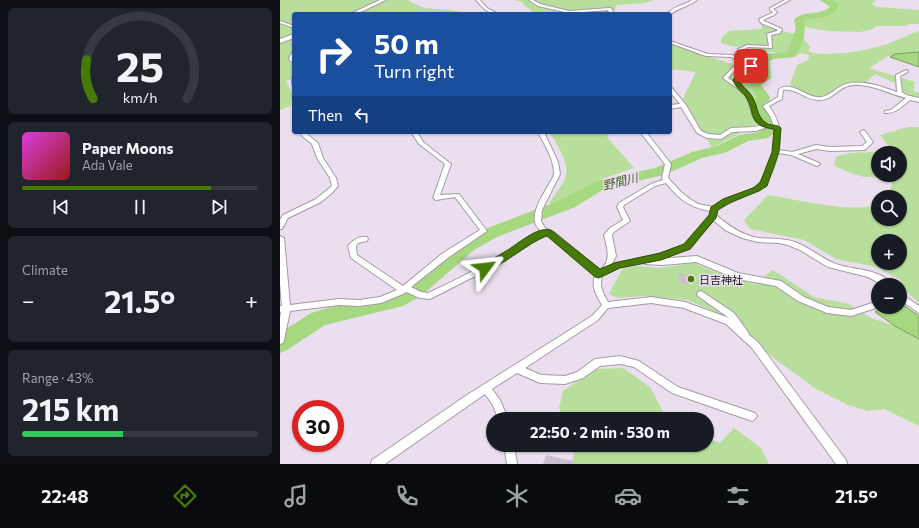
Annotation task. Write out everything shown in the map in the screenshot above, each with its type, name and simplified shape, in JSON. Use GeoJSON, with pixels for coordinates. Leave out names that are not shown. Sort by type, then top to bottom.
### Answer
{"type":"FeatureCollection","features":[{"type":"Feature","properties":{"kind":"street"},"geometry":{"type":"LineString","coordinates":[[357,12],[384,0]]}},
{"type":"Feature","properties":{"kind":"street"},"geometry":{"type":"LineString","coordinates":[[478,0],[486,9],[492,12]]}},
{"type":"Feature","properties":{"kind":"street"},"geometry":{"type":"LineString","coordinates":[[531,0],[539,5],[569,12],[610,9],[611,12]]}},
{"type":"Feature","properties":{"kind":"street"},"geometry":{"type":"LineString","coordinates":[[667,12],[671,7],[687,0]]}},
{"type":"Feature","properties":{"kind":"street"},"geometry":{"type":"LineString","coordinates":[[671,12],[675,8],[695,0]]}},
{"type":"Feature","properties":{"kind":"street"},"geometry":{"type":"LineString","coordinates":[[739,87],[736,80],[737,77],[751,66],[740,53],[740,49],[747,46],[771,47],[768,34],[779,32],[780,29],[762,22],[761,19],[773,14],[774,12],[771,9],[788,0]]}},
{"type":"Feature","properties":{"kind":"street"},"geometry":{"type":"LineString","coordinates":[[482,12],[486,9]]}},
{"type":"Feature","properties":{"kind":"street"},"geometry":{"type":"LineString","coordinates":[[280,22],[292,26]]}},
{"type":"Feature","properties":{"kind":"street"},"geometry":{"type":"LineString","coordinates":[[672,43],[708,55],[732,56],[739,60],[739,63],[725,78],[749,96],[756,117],[765,126]]}},
{"type":"Feature","properties":{"kind":"street"},"geometry":{"type":"LineString","coordinates":[[906,71],[898,75],[900,93],[907,97]]}},
{"type":"Feature","properties":{"kind":"street"},"geometry":{"type":"LineString","coordinates":[[602,272],[617,265],[638,262],[687,247],[714,212],[726,201],[756,189],[764,184],[776,151],[777,128],[773,116],[766,106],[780,98],[781,89],[786,88],[799,90],[818,100],[826,98],[850,84],[869,86],[919,100]]}},
{"type":"Feature","properties":{"kind":"street"},"geometry":{"type":"LineString","coordinates":[[672,91],[683,105],[699,132],[706,136],[721,137],[732,130],[756,129],[765,126],[777,128]]}},
{"type":"Feature","properties":{"kind":"street"},"geometry":{"type":"LineString","coordinates":[[887,112],[893,111],[907,97]]}},
{"type":"Feature","properties":{"kind":"street"},"geometry":{"type":"LineString","coordinates":[[672,107],[683,105]]}},
{"type":"Feature","properties":{"kind":"street"},"geometry":{"type":"LineString","coordinates":[[792,154],[816,147],[830,149],[864,148],[870,144],[870,142],[863,132]]}},
{"type":"Feature","properties":{"kind":"street"},"geometry":{"type":"LineString","coordinates":[[280,227],[285,216],[320,201],[329,194],[335,186],[333,178],[320,158],[315,143],[304,136],[304,134]]}},
{"type":"Feature","properties":{"kind":"street"},"geometry":{"type":"LineString","coordinates":[[283,309],[338,302],[359,303],[381,300],[405,289],[446,255],[484,230],[457,195],[436,198],[448,164],[421,143],[415,134]]}},
{"type":"Feature","properties":{"kind":"street"},"geometry":{"type":"LineString","coordinates":[[541,134],[555,162],[557,174],[539,210],[538,222],[542,229],[602,272]]}},
{"type":"Feature","properties":{"kind":"street"},"geometry":{"type":"LineString","coordinates":[[645,134],[668,164],[665,178],[667,181],[694,205],[714,212],[725,227],[739,236],[758,240],[779,240],[792,243],[825,263],[882,278]]}},
{"type":"Feature","properties":{"kind":"street"},"geometry":{"type":"LineString","coordinates":[[776,151],[792,154],[817,164]]}},
{"type":"Feature","properties":{"kind":"street"},"geometry":{"type":"LineString","coordinates":[[606,304],[600,296],[596,282],[612,256],[608,235],[612,230],[627,221],[620,207],[621,204],[653,185],[667,181]]}},
{"type":"Feature","properties":{"kind":"street"},"geometry":{"type":"LineString","coordinates":[[364,239],[356,241],[352,246],[354,256],[405,289],[429,296],[485,268],[511,253],[535,236],[548,232]]}},
{"type":"Feature","properties":{"kind":"street"},"geometry":{"type":"LineString","coordinates":[[280,238],[283,309],[280,340]]}},
{"type":"Feature","properties":{"kind":"street"},"geometry":{"type":"LineString","coordinates":[[638,262],[663,262],[697,259],[737,276],[778,283],[802,299],[828,310],[851,313],[871,306]]}},
{"type":"Feature","properties":{"kind":"street"},"geometry":{"type":"LineString","coordinates":[[701,294],[730,315],[738,324],[748,340]]}},
{"type":"Feature","properties":{"kind":"street"},"geometry":{"type":"LineString","coordinates":[[376,464],[486,388],[595,318],[606,304],[651,300],[685,305],[729,322],[755,346],[842,464]]}},
{"type":"Feature","properties":{"kind":"street"},"geometry":{"type":"LineString","coordinates":[[907,301],[919,310]]}},
{"type":"Feature","properties":{"kind":"street"},"geometry":{"type":"LineString","coordinates":[[517,368],[540,379],[565,380],[580,375],[598,362],[620,360],[636,364],[675,390],[752,416]]}},
{"type":"Feature","properties":{"kind":"street"},"geometry":{"type":"LineString","coordinates":[[486,388],[497,404],[500,412]]}},
{"type":"Feature","properties":{"kind":"street"},"geometry":{"type":"LineString","coordinates":[[510,452],[512,464]]}},
{"type":"Feature","properties":{"kind":"shaded area"},"geometry":{"type":"Polygon","coordinates":[[[280,0],[410,0],[409,1],[424,8],[460,12],[292,12],[292,79],[286,81],[292,93],[292,99],[290,106],[280,110],[280,0]]]}},
{"type":"Feature","properties":{"kind":"shaded area"},"geometry":{"type":"Polygon","coordinates":[[[514,0],[653,0],[645,3],[617,5],[614,12],[533,12],[522,2],[514,0]]]}},
{"type":"Feature","properties":{"kind":"shaded area"},"geometry":{"type":"Polygon","coordinates":[[[876,0],[872,4],[876,7],[919,10],[919,24],[910,24],[905,26],[877,26],[870,30],[860,32],[830,31],[803,26],[802,22],[804,19],[828,14],[831,5],[823,1],[876,0]]]}},
{"type":"Feature","properties":{"kind":"shaded area"},"geometry":{"type":"Polygon","coordinates":[[[761,23],[782,31],[801,35],[810,47],[808,52],[828,54],[871,48],[890,43],[919,31],[919,54],[888,56],[869,68],[915,82],[913,91],[919,93],[919,101],[896,97],[895,83],[875,74],[864,84],[835,88],[824,98],[805,98],[790,84],[797,65],[808,60],[809,55],[802,53],[792,57],[780,55],[774,52],[754,50],[750,47],[732,46],[721,43],[721,38],[729,31],[762,29],[761,23]]]}},
{"type":"Feature","properties":{"kind":"shaded area"},"geometry":{"type":"Polygon","coordinates":[[[672,45],[759,73],[757,124],[712,148],[683,98],[696,72],[672,69],[672,45]]]}},
{"type":"Feature","properties":{"kind":"shaded area"},"geometry":{"type":"Polygon","coordinates":[[[919,52],[919,67],[890,57],[895,54],[919,52]]]}},
{"type":"Feature","properties":{"kind":"shaded area"},"geometry":{"type":"Polygon","coordinates":[[[908,127],[919,127],[919,303],[907,291],[907,278],[897,278],[882,270],[907,270],[907,234],[871,234],[871,266],[836,259],[804,240],[750,229],[744,220],[768,195],[842,207],[858,208],[871,206],[871,226],[907,226],[907,190],[890,190],[893,183],[892,182],[907,182],[907,146],[888,146],[880,135],[908,127]]]}},
{"type":"Feature","properties":{"kind":"shaded area"},"geometry":{"type":"Polygon","coordinates":[[[550,134],[609,134],[607,137],[634,168],[596,181],[553,205],[549,203],[565,179],[566,173],[565,161],[550,134]]]}},
{"type":"Feature","properties":{"kind":"shaded area"},"geometry":{"type":"Polygon","coordinates":[[[871,152],[871,177],[853,174],[834,166],[836,157],[849,153],[871,152]]]}},
{"type":"Feature","properties":{"kind":"shaded area"},"geometry":{"type":"Polygon","coordinates":[[[694,263],[723,275],[754,284],[773,270],[814,297],[849,304],[871,318],[895,326],[919,325],[919,426],[884,409],[868,411],[848,405],[816,389],[771,356],[730,321],[711,310],[687,300],[643,296],[618,298],[609,294],[622,269],[636,266],[659,268],[694,263]]]}},
{"type":"Feature","properties":{"kind":"shaded area"},"geometry":{"type":"Polygon","coordinates":[[[907,308],[919,316],[919,339],[895,326],[878,314],[907,314],[907,308]]]}},
{"type":"Feature","properties":{"kind":"shaded area"},"geometry":{"type":"Polygon","coordinates":[[[623,368],[650,387],[663,412],[561,412],[559,408],[563,391],[595,369],[623,368]]]}},
{"type":"Feature","properties":{"kind":"shaded area"},"geometry":{"type":"Polygon","coordinates":[[[734,428],[761,448],[769,464],[572,464],[574,452],[714,452],[714,441],[720,443],[734,428]]]}},
{"type":"Feature","properties":{"kind":"building","name":"日吉神社"},"geometry":{"type":"Polygon","coordinates":[[[678,274],[689,274],[692,282],[680,284],[678,274]]]}},
{"type":"Feature","properties":{"kind":"building"},"geometry":{"type":"Polygon","coordinates":[[[546,455],[573,461],[573,464],[543,464],[546,455]]]}},
{"type":"Feature","properties":{"kind":"waterway","name":"野間川"},"geometry":{"type":"LineString","coordinates":[[280,344],[318,319],[334,314],[396,301],[414,291],[468,246],[491,233],[569,203],[601,184],[659,172],[697,155],[722,149],[744,138],[763,135],[770,131],[770,123],[762,104],[764,97],[755,85],[765,78],[763,67],[764,61],[769,57],[791,55],[795,49],[801,28],[799,20],[801,18],[823,15],[834,8],[835,5],[824,0]]}},
{"type":"Feature","properties":{"kind":"place","name":"日吉神社"},"geometry":{"type":"Point","coordinates":[691,279]}},
{"type":"Feature","properties":{"kind":"route"},"geometry":{"type":"LineString","coordinates":[[485,268],[511,253],[535,236],[548,232],[599,274],[617,265],[638,262],[687,247],[713,216],[714,209],[726,201],[756,189],[764,184],[776,152],[778,135],[777,128],[765,126],[756,117],[749,96],[739,87],[736,80],[737,77],[751,66]]}}]}
